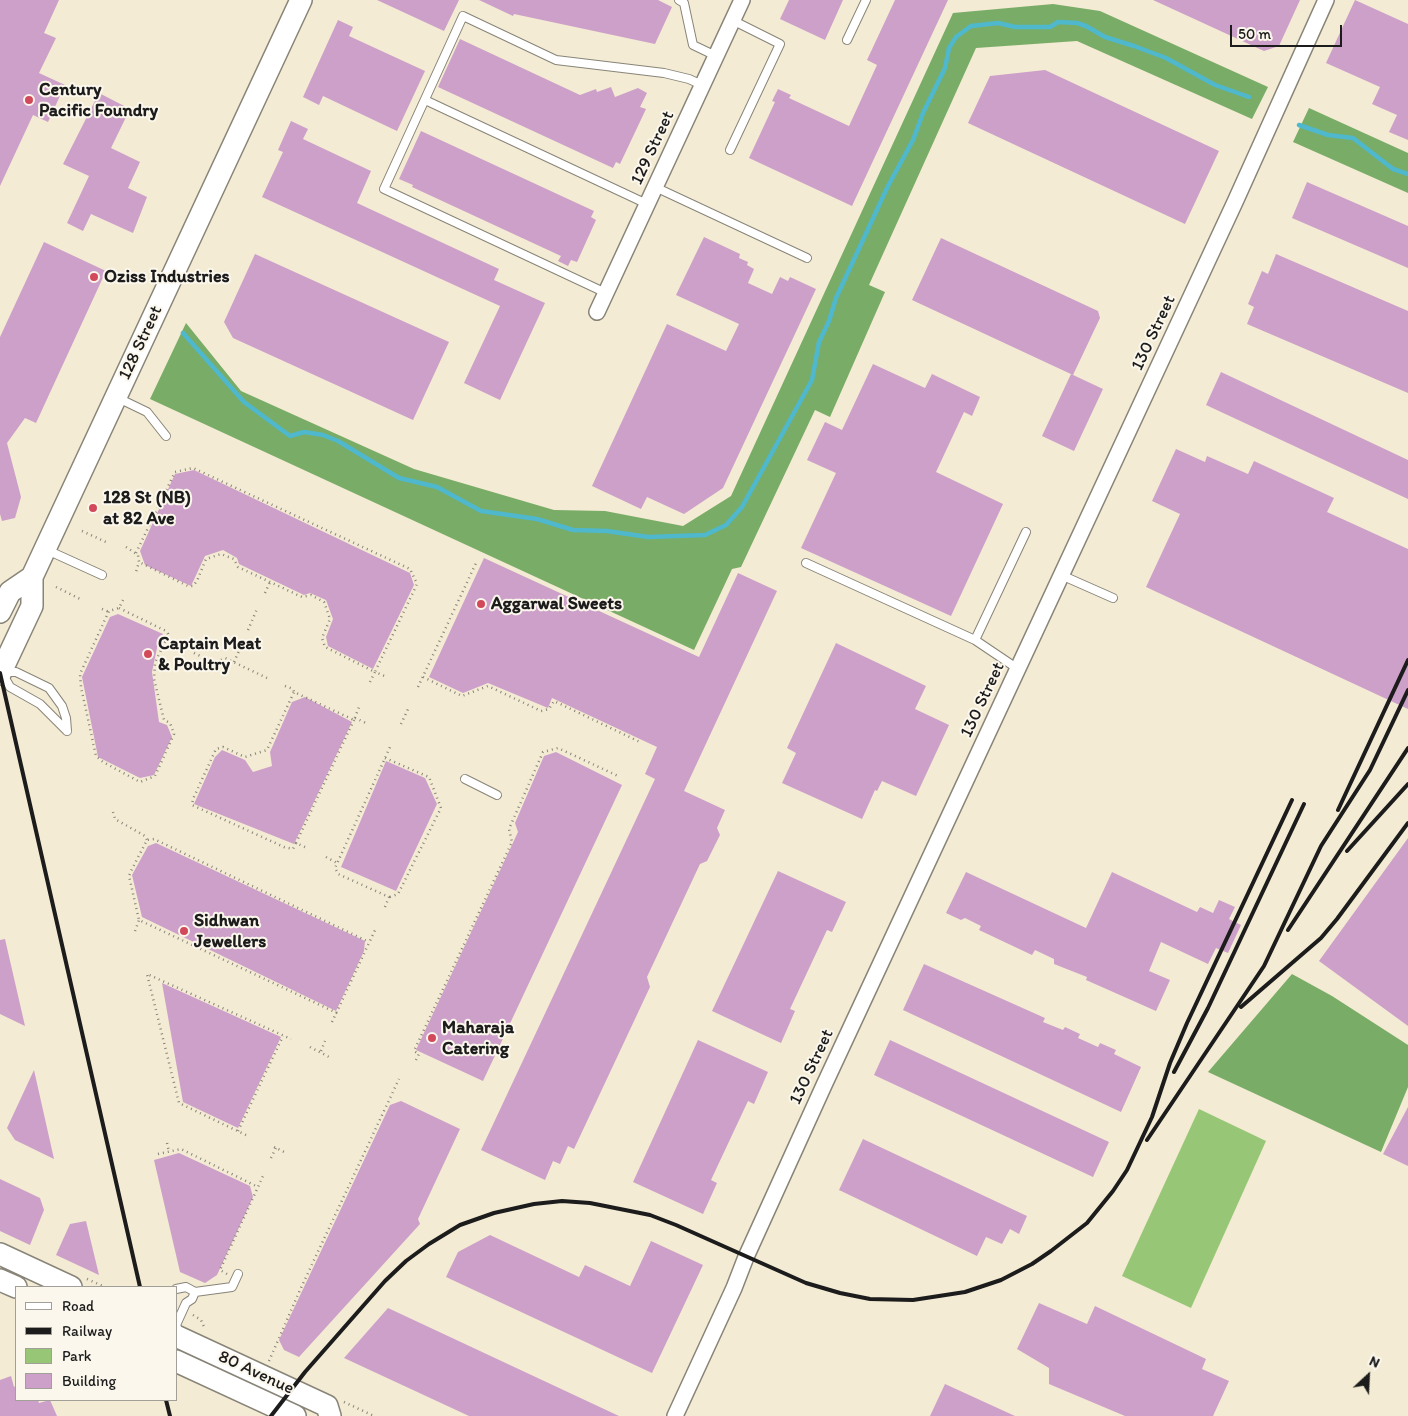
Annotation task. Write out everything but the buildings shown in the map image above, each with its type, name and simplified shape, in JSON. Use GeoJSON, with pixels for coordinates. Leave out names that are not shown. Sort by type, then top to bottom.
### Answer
{"type":"FeatureCollection","features":[{"type":"Feature","properties":{"kind":"main road","name":"128 Street"},"geometry":{"type":"LineString","coordinates":[[1,673],[32,606],[32,577],[301,0]]}},
{"type":"Feature","properties":{"kind":"main road"},"geometry":{"type":"LineString","coordinates":[[0,612],[10,592],[32,577]]}},
{"type":"Feature","properties":{"kind":"main road"},"geometry":{"type":"LineString","coordinates":[[0,1254],[69,1286]]}},
{"type":"Feature","properties":{"kind":"main road"},"geometry":{"type":"LineString","coordinates":[[0,1268],[28,1280],[34,1280],[42,1274]]}},
{"type":"Feature","properties":{"kind":"main road"},"geometry":{"type":"LineString","coordinates":[[0,1280],[15,1288]]}},
{"type":"Feature","properties":{"kind":"main road","name":"80 Avenue"},"geometry":{"type":"LineString","coordinates":[[179,1337],[327,1406],[330,1416]]}},
{"type":"Feature","properties":{"kind":"main road","name":"80 Avenue"},"geometry":{"type":"LineString","coordinates":[[178,1362],[295,1416]]}},
{"type":"Feature","properties":{"kind":"street","name":"129 Street"},"geometry":{"type":"LineString","coordinates":[[597,312],[742,0]]}},
{"type":"Feature","properties":{"kind":"street","name":"130 Street"},"geometry":{"type":"LineString","coordinates":[[675,1416],[821,1092],[1235,202],[1326,0]]}},
{"type":"Feature","properties":{"kind":"lane"},"geometry":{"type":"LineString","coordinates":[[679,0],[684,2],[693,45],[716,56]]}},
{"type":"Feature","properties":{"kind":"lane"},"geometry":{"type":"LineString","coordinates":[[847,40],[866,0]]}},
{"type":"Feature","properties":{"kind":"lane"},"geometry":{"type":"LineString","coordinates":[[606,293],[384,190],[463,16],[556,60],[664,73],[689,79],[702,85]]}},
{"type":"Feature","properties":{"kind":"lane"},"geometry":{"type":"LineString","coordinates":[[730,150],[780,44],[732,20]]}},
{"type":"Feature","properties":{"kind":"lane"},"geometry":{"type":"LineString","coordinates":[[425,100],[647,204]]}},
{"type":"Feature","properties":{"kind":"lane"},"geometry":{"type":"LineString","coordinates":[[655,187],[807,258]]}},
{"type":"Feature","properties":{"kind":"lane"},"geometry":{"type":"LineString","coordinates":[[116,397],[148,412],[166,436]]}},
{"type":"Feature","properties":{"kind":"lane"},"geometry":{"type":"LineString","coordinates":[[974,640],[1026,532]]}},
{"type":"Feature","properties":{"kind":"lane"},"geometry":{"type":"LineString","coordinates":[[45,549],[102,575]]}},
{"type":"Feature","properties":{"kind":"lane"},"geometry":{"type":"LineString","coordinates":[[806,563],[974,640],[1018,669]]}},
{"type":"Feature","properties":{"kind":"lane"},"geometry":{"type":"LineString","coordinates":[[1062,575],[1113,598]]}},
{"type":"Feature","properties":{"kind":"lane"},"geometry":{"type":"LineString","coordinates":[[16,672],[48,688],[62,706],[66,718],[67,732],[40,704],[10,687],[1,673],[16,672]]}},
{"type":"Feature","properties":{"kind":"lane"},"geometry":{"type":"LineString","coordinates":[[465,779],[497,795]]}},
{"type":"Feature","properties":{"kind":"lane"},"geometry":{"type":"LineString","coordinates":[[178,1289],[186,1287],[195,1292],[232,1286],[238,1274]]}},
{"type":"Feature","properties":{"kind":"lane"},"geometry":{"type":"LineString","coordinates":[[178,1321],[186,1303],[192,1299],[195,1292]]}},
{"type":"Feature","properties":{"kind":"path"},"geometry":{"type":"LineString","coordinates":[[136,553],[175,472],[193,468],[410,569],[417,584],[370,682]]}},
{"type":"Feature","properties":{"kind":"path"},"geometry":{"type":"LineString","coordinates":[[82,531],[106,542]]}},
{"type":"Feature","properties":{"kind":"path"},"geometry":{"type":"LineString","coordinates":[[126,547],[136,553],[139,562],[136,572]]}},
{"type":"Feature","properties":{"kind":"path"},"geometry":{"type":"LineString","coordinates":[[139,562],[188,586],[194,586],[206,559],[221,554],[234,558],[238,567],[302,597],[310,595],[324,602],[330,618],[322,638],[325,647],[387,677]]}},
{"type":"Feature","properties":{"kind":"path"},"geometry":{"type":"LineString","coordinates":[[418,687],[477,561]]}},
{"type":"Feature","properties":{"kind":"path"},"geometry":{"type":"LineString","coordinates":[[265,593],[270,582]]}},
{"type":"Feature","properties":{"kind":"path"},"geometry":{"type":"LineString","coordinates":[[56,587],[80,598]]}},
{"type":"Feature","properties":{"kind":"path"},"geometry":{"type":"LineString","coordinates":[[119,608],[166,630],[168,634],[168,639],[155,663],[154,679],[164,720],[170,723],[174,734],[155,776],[140,782],[103,762],[96,756],[81,687],[80,674],[108,612],[119,608],[123,600]]}},
{"type":"Feature","properties":{"kind":"path"},"geometry":{"type":"LineString","coordinates":[[102,609],[108,612]]}},
{"type":"Feature","properties":{"kind":"path"},"geometry":{"type":"LineString","coordinates":[[248,630],[258,609]]}},
{"type":"Feature","properties":{"kind":"path"},"geometry":{"type":"LineString","coordinates":[[168,639],[177,644]]}},
{"type":"Feature","properties":{"kind":"path"},"geometry":{"type":"LineString","coordinates":[[234,662],[239,651]]}},
{"type":"Feature","properties":{"kind":"path"},"geometry":{"type":"LineString","coordinates":[[194,653],[215,663],[225,658],[267,678]]}},
{"type":"Feature","properties":{"kind":"path"},"geometry":{"type":"LineString","coordinates":[[423,677],[462,696],[488,686],[541,711],[549,709],[554,701],[640,742]]}},
{"type":"Feature","properties":{"kind":"path"},"geometry":{"type":"LineString","coordinates":[[285,686],[293,689],[294,692],[366,723]]}},
{"type":"Feature","properties":{"kind":"path"},"geometry":{"type":"LineString","coordinates":[[294,692],[267,750],[245,757],[223,747],[216,749],[200,781],[192,804],[292,849],[359,707]]}},
{"type":"Feature","properties":{"kind":"path"},"geometry":{"type":"LineString","coordinates":[[401,724],[409,707]]}},
{"type":"Feature","properties":{"kind":"path"},"geometry":{"type":"LineString","coordinates":[[389,898],[338,874],[335,868],[391,745]]}},
{"type":"Feature","properties":{"kind":"path"},"geometry":{"type":"LineString","coordinates":[[416,1060],[419,1054],[414,1050],[512,842],[509,829],[543,752],[558,748],[618,776]]}},
{"type":"Feature","properties":{"kind":"path"},"geometry":{"type":"LineString","coordinates":[[385,907],[389,898],[398,894],[441,808],[429,777],[386,758]]}},
{"type":"Feature","properties":{"kind":"path"},"geometry":{"type":"LineString","coordinates":[[113,812],[114,819],[145,836],[147,840]]}},
{"type":"Feature","properties":{"kind":"path"},"geometry":{"type":"LineString","coordinates":[[147,840],[154,839],[370,942]]}},
{"type":"Feature","properties":{"kind":"path"},"geometry":{"type":"LineString","coordinates":[[135,931],[139,920],[129,876],[147,840]]}},
{"type":"Feature","properties":{"kind":"path"},"geometry":{"type":"LineString","coordinates":[[296,843],[305,848]]}},
{"type":"Feature","properties":{"kind":"path"},"geometry":{"type":"LineString","coordinates":[[326,857],[337,862]]}},
{"type":"Feature","properties":{"kind":"path"},"geometry":{"type":"LineString","coordinates":[[139,920],[337,1013]]}},
{"type":"Feature","properties":{"kind":"path"},"geometry":{"type":"LineString","coordinates":[[332,1022],[376,928]]}},
{"type":"Feature","properties":{"kind":"path"},"geometry":{"type":"LineString","coordinates":[[246,1135],[179,1103],[147,974],[291,1039]]}},
{"type":"Feature","properties":{"kind":"path"},"geometry":{"type":"LineString","coordinates":[[238,1131],[283,1036]]}},
{"type":"Feature","properties":{"kind":"path"},"geometry":{"type":"LineString","coordinates":[[320,1052],[325,1041]]}},
{"type":"Feature","properties":{"kind":"path"},"geometry":{"type":"LineString","coordinates":[[310,1047],[331,1058]]}},
{"type":"Feature","properties":{"kind":"path"},"geometry":{"type":"LineString","coordinates":[[268,1363],[300,1290],[399,1079]]}},
{"type":"Feature","properties":{"kind":"path"},"geometry":{"type":"LineString","coordinates":[[166,1143],[169,1152]]}},
{"type":"Feature","properties":{"kind":"path"},"geometry":{"type":"LineString","coordinates":[[271,1158],[275,1148],[286,1153]]}},
{"type":"Feature","properties":{"kind":"path"},"geometry":{"type":"LineString","coordinates":[[158,1154],[181,1149],[258,1187]]}},
{"type":"Feature","properties":{"kind":"path"},"geometry":{"type":"LineString","coordinates":[[226,1274],[220,1270],[263,1176]]}},
{"type":"Feature","properties":{"kind":"green space"},"geometry":{"type":"Polygon","coordinates":[[[1053,4],[1100,11],[1268,87],[1252,119],[1077,41],[976,48],[869,285],[885,292],[830,417],[815,410],[741,567],[732,569],[694,650],[150,399],[186,323],[241,391],[414,469],[554,510],[605,511],[683,526],[731,496],[953,13],[1053,4]]]}},
{"type":"Feature","properties":{"kind":"green space"},"geometry":{"type":"Polygon","coordinates":[[[1309,108],[1408,153],[1408,193],[1293,142],[1309,108]]]}},
{"type":"Feature","properties":{"kind":"green space"},"geometry":{"type":"Polygon","coordinates":[[[1292,974],[1332,996],[1408,1045],[1408,1087],[1381,1152],[1208,1072],[1292,974]]]}},
{"type":"Feature","properties":{"kind":"green space"},"geometry":{"type":"Polygon","coordinates":[[[1199,1109],[1266,1141],[1191,1308],[1122,1276],[1199,1109]]]}},
{"type":"Feature","properties":{"kind":"waterway"},"geometry":{"type":"LineString","coordinates":[[183,333],[244,402],[290,436],[304,432],[323,435],[338,441],[399,478],[437,487],[481,511],[537,519],[573,530],[607,531],[648,537],[705,535],[726,525],[742,507],[812,380],[819,342],[829,321],[836,298],[888,186],[913,140],[923,113],[945,68],[949,48],[956,37],[971,26],[998,23],[1015,27],[1050,27],[1058,22],[1077,23],[1105,37],[1166,58],[1215,85],[1249,97]]}},
{"type":"Feature","properties":{"kind":"waterway"},"geometry":{"type":"LineString","coordinates":[[1299,125],[1328,135],[1353,138],[1393,169],[1408,174]]}},
{"type":"Feature","properties":{"kind":"railway"},"geometry":{"type":"LineString","coordinates":[[1338,810],[1408,660]]}},
{"type":"Feature","properties":{"kind":"railway"},"geometry":{"type":"LineString","coordinates":[[0,673],[140,1286]]}},
{"type":"Feature","properties":{"kind":"railway"},"geometry":{"type":"LineString","coordinates":[[1147,1140],[1264,966],[1321,846],[1370,770],[1408,690]]}},
{"type":"Feature","properties":{"kind":"railway"},"geometry":{"type":"LineString","coordinates":[[1288,930],[1408,748]]}},
{"type":"Feature","properties":{"kind":"railway"},"geometry":{"type":"LineString","coordinates":[[1347,851],[1408,784]]}},
{"type":"Feature","properties":{"kind":"railway"},"geometry":{"type":"LineString","coordinates":[[271,1416],[305,1372],[385,1281],[406,1261],[460,1225],[494,1213],[534,1204],[562,1201],[590,1203],[650,1215],[806,1283],[870,1299],[913,1300],[965,1292],[1001,1280],[1032,1264],[1087,1223],[1127,1170],[1152,1117],[1170,1063],[1187,1023],[1292,800]]}},
{"type":"Feature","properties":{"kind":"railway"},"geometry":{"type":"LineString","coordinates":[[1174,1072],[1208,1008],[1304,804]]}},
{"type":"Feature","properties":{"kind":"railway"},"geometry":{"type":"LineString","coordinates":[[1241,1007],[1321,938],[1408,823]]}},
{"type":"Feature","properties":{"kind":"railway"},"geometry":{"type":"LineString","coordinates":[[166,1401],[170,1416]]}},
{"type":"Feature","properties":{"kind":"place","name":"Century Pacific Foundry"},"geometry":{"type":"Point","coordinates":[29,100]}},
{"type":"Feature","properties":{"kind":"place","name":"Oziss Industries"},"geometry":{"type":"Point","coordinates":[94,277]}},
{"type":"Feature","properties":{"kind":"place","name":"128 St (NB) at 82 Ave"},"geometry":{"type":"Point","coordinates":[93,508]}},
{"type":"Feature","properties":{"kind":"place","name":"Aggarwal Sweets"},"geometry":{"type":"Point","coordinates":[481,604]}},
{"type":"Feature","properties":{"kind":"place","name":"Captain Meat & Poultry"},"geometry":{"type":"Point","coordinates":[148,654]}},
{"type":"Feature","properties":{"kind":"place","name":"Sidhwan Jewellers"},"geometry":{"type":"Point","coordinates":[184,931]}},
{"type":"Feature","properties":{"kind":"place","name":"Maharaja Catering"},"geometry":{"type":"Point","coordinates":[432,1038]}}]}
